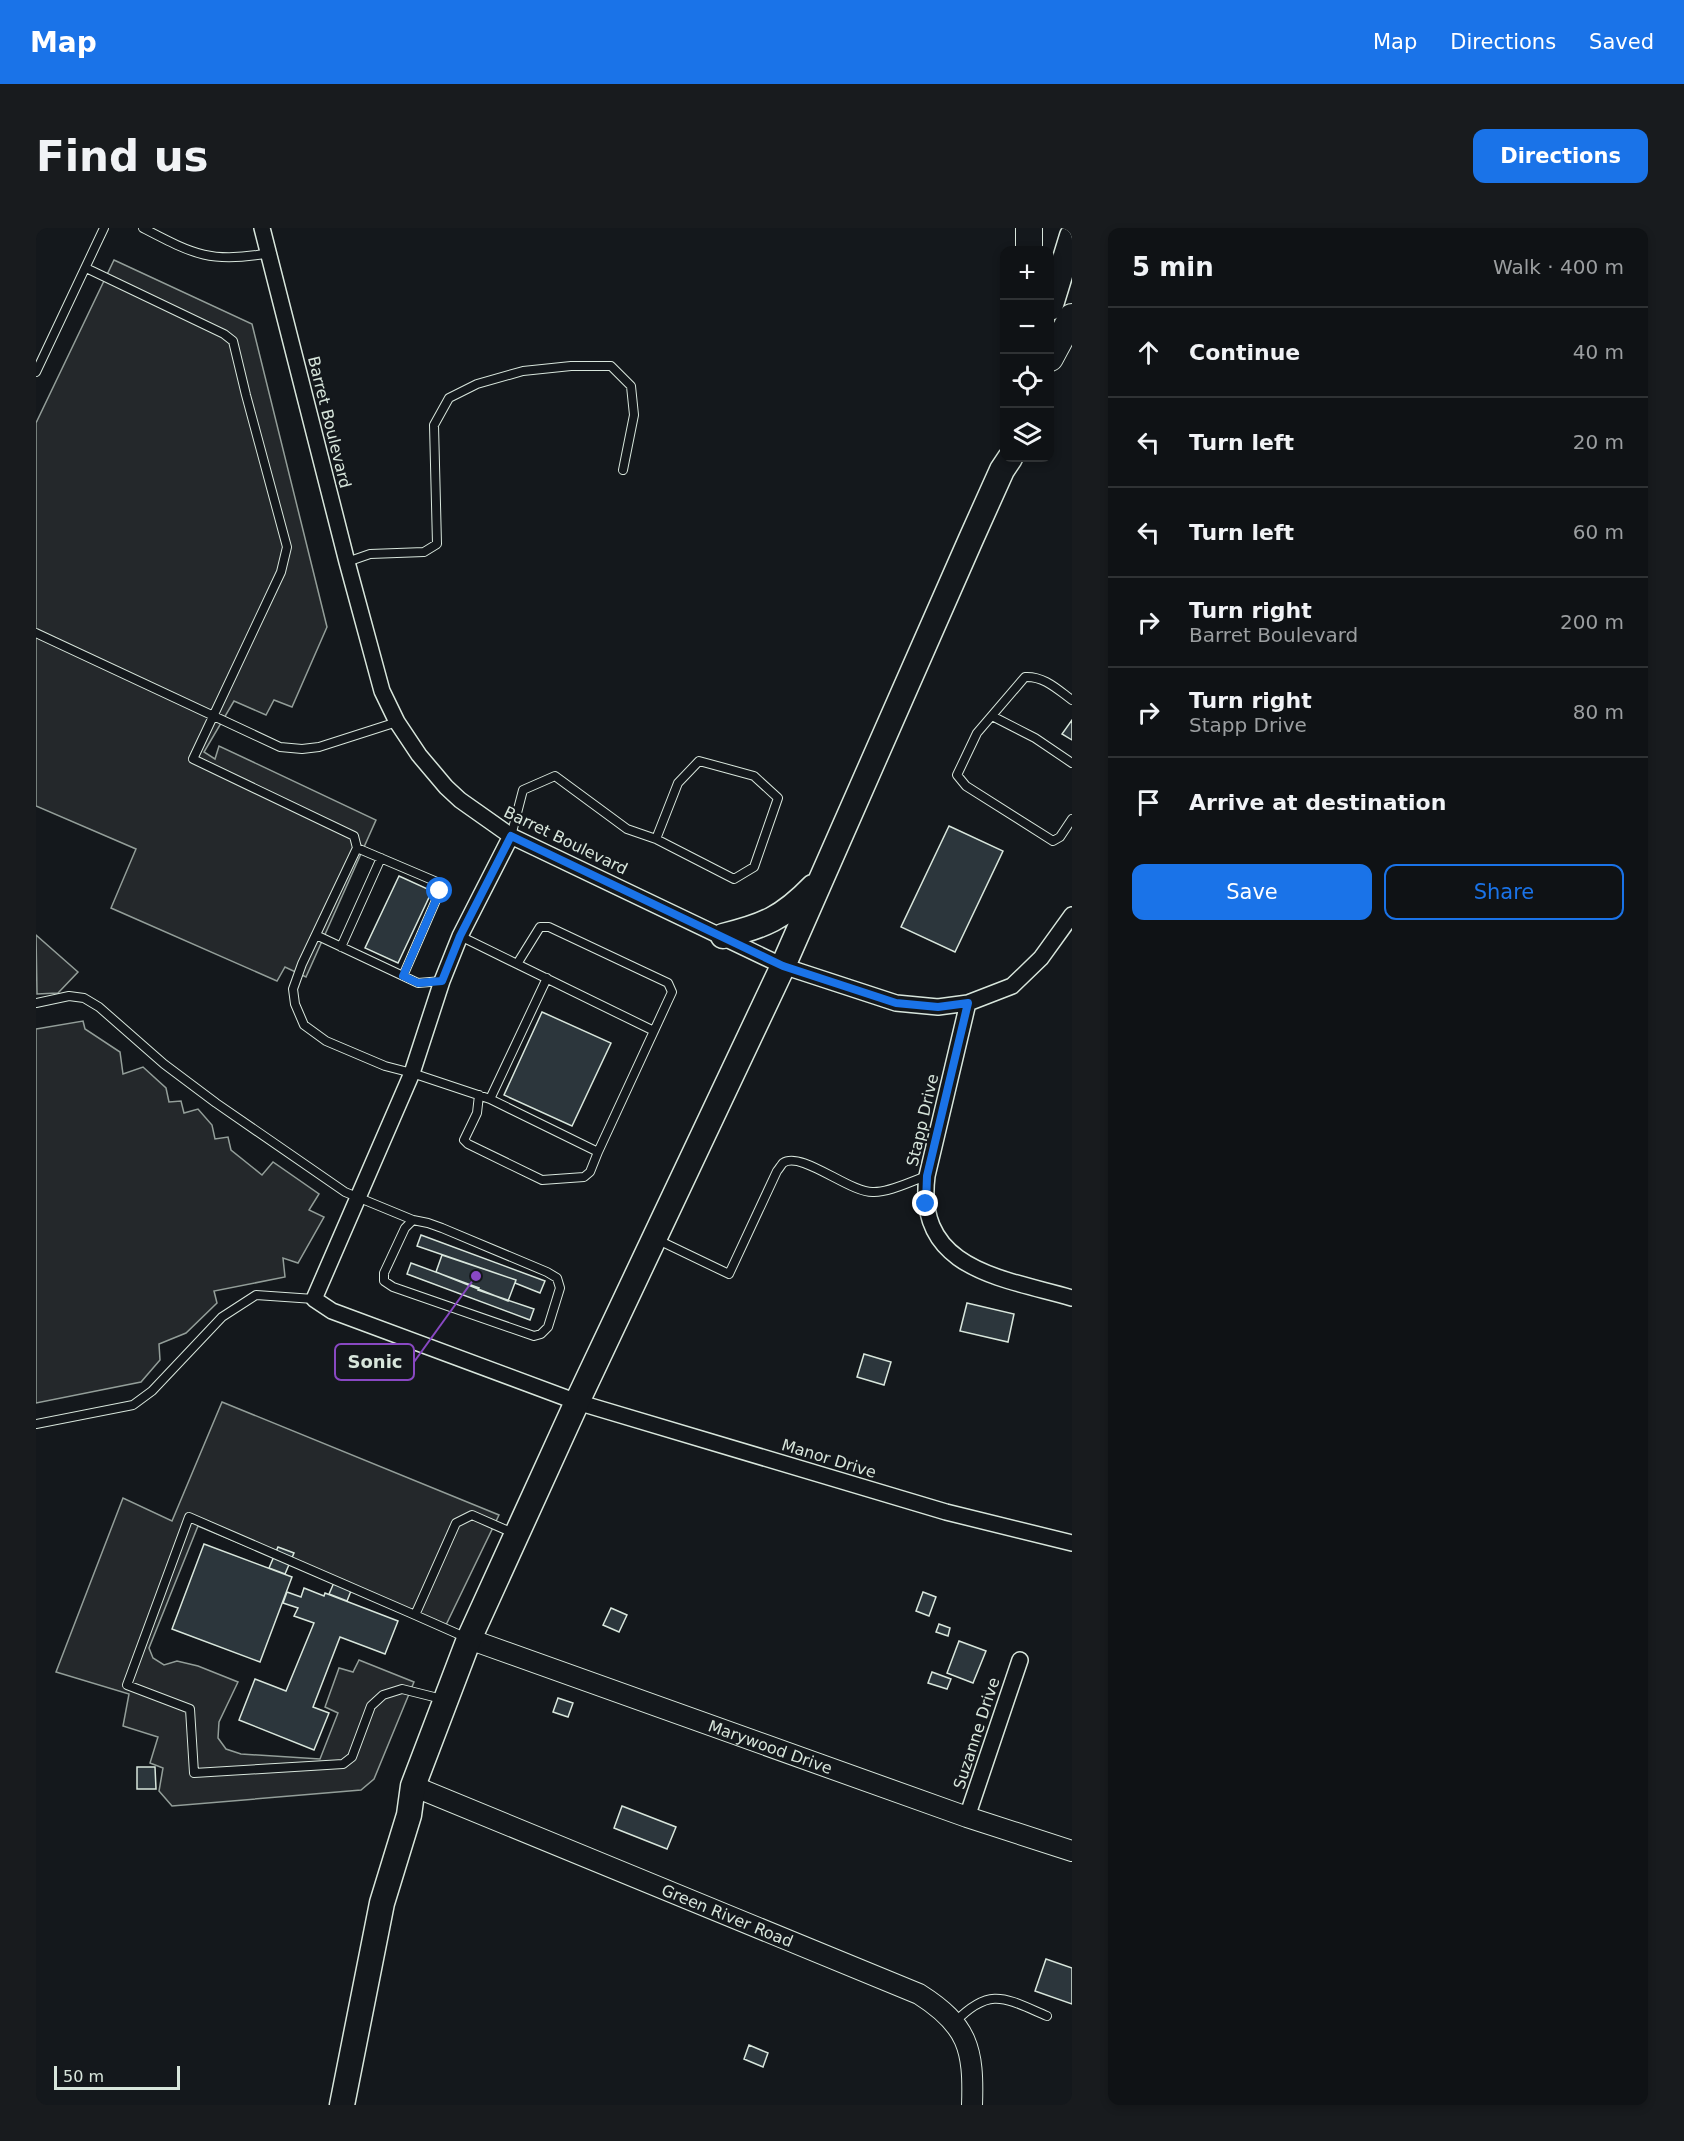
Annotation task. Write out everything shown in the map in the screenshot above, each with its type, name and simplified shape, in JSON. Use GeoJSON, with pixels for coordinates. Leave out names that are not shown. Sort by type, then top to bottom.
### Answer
{"type":"FeatureCollection","features":[{"type":"Feature","properties":{"kind":"highway"},"geometry":{"type":"LineString","coordinates":[[1029,228],[1029,246]]}},
{"type":"Feature","properties":{"kind":"highway"},"geometry":{"type":"LineString","coordinates":[[1051,354],[1072,318]]}},
{"type":"Feature","properties":{"kind":"main road"},"geometry":{"type":"LineString","coordinates":[[1052,300],[1072,236]]}},
{"type":"Feature","properties":{"kind":"main road"},"geometry":{"type":"LineString","coordinates":[[1051,354],[1072,285]]}},
{"type":"Feature","properties":{"kind":"main road"},"geometry":{"type":"LineString","coordinates":[[342,2105],[382,1903],[409,1815],[413,1786],[470,1639],[577,1402],[783,966],[1006,462]]}},
{"type":"Feature","properties":{"kind":"main road"},"geometry":{"type":"LineString","coordinates":[[723,936],[758,927],[775,919],[800,901],[821,879]]}},
{"type":"Feature","properties":{"kind":"street","name":"Barret Boulevard"},"geometry":{"type":"LineString","coordinates":[[262,228],[382,690],[397,722],[419,755],[446,787],[482,817],[511,836],[783,966],[896,1003],[938,1007],[968,1003],[1012,986],[1041,958],[1072,915]]}},
{"type":"Feature","properties":{"kind":"street"},"geometry":{"type":"LineString","coordinates":[[314,1299],[412,1072],[442,981],[460,936],[511,836]]}},
{"type":"Feature","properties":{"kind":"street","name":"Stapp Drive"},"geometry":{"type":"LineString","coordinates":[[968,1003],[927,1176],[928,1217],[936,1235],[960,1260],[987,1273],[1072,1298]]}},
{"type":"Feature","properties":{"kind":"street","name":"Manor Drive"},"geometry":{"type":"LineString","coordinates":[[314,1299],[332,1311],[577,1402],[946,1512],[1072,1543]]}},
{"type":"Feature","properties":{"kind":"street","name":"Marywood Drive"},"geometry":{"type":"LineString","coordinates":[[470,1639],[967,1817],[1072,1851]]}},
{"type":"Feature","properties":{"kind":"street","name":"Suzanne Drive"},"geometry":{"type":"LineString","coordinates":[[967,1817],[1020,1660]]}},
{"type":"Feature","properties":{"kind":"street","name":"Green River Road"},"geometry":{"type":"LineString","coordinates":[[413,1786],[919,1994],[938,2005],[954,2022],[967,2044],[971,2061],[972,2105]]}},
{"type":"Feature","properties":{"kind":"lane"},"geometry":{"type":"LineString","coordinates":[[36,372],[104,228]]}},
{"type":"Feature","properties":{"kind":"lane"},"geometry":{"type":"LineString","coordinates":[[142,228],[183,249],[207,256],[242,258],[269,253]]}},
{"type":"Feature","properties":{"kind":"lane"},"geometry":{"type":"LineString","coordinates":[[86,268],[224,334],[233,341],[287,547],[281,572],[193,759],[354,836],[357,848],[293,989],[295,1004],[304,1025],[326,1041],[385,1066],[412,1072],[490,1099],[598,1152]]}},
{"type":"Feature","properties":{"kind":"lane"},"geometry":{"type":"LineString","coordinates":[[347,562],[370,554],[424,552],[437,544],[434,425],[449,398],[477,384],[523,371],[572,366],[611,366],[631,387],[634,415],[623,470]]}},
{"type":"Feature","properties":{"kind":"lane"},"geometry":{"type":"LineString","coordinates":[[36,633],[280,747],[302,749],[320,747],[397,722]]}},
{"type":"Feature","properties":{"kind":"lane"},"geometry":{"type":"LineString","coordinates":[[1072,700],[1047,682],[1036,677],[1024,677],[977,733],[957,775],[966,786],[1053,841],[1060,837],[1072,819]]}},
{"type":"Feature","properties":{"kind":"lane"},"geometry":{"type":"LineString","coordinates":[[992,716],[1035,738],[1072,763]]}},
{"type":"Feature","properties":{"kind":"lane"},"geometry":{"type":"LineString","coordinates":[[511,836],[523,790],[555,777],[627,829],[656,838],[734,879],[754,867],[778,798],[754,776],[699,760],[678,783],[656,838]]}},
{"type":"Feature","properties":{"kind":"lane"},"geometry":{"type":"LineString","coordinates":[[357,848],[437,882],[440,891],[403,976]]}},
{"type":"Feature","properties":{"kind":"lane"},"geometry":{"type":"LineString","coordinates":[[341,947],[381,858]]}},
{"type":"Feature","properties":{"kind":"lane"},"geometry":{"type":"LineString","coordinates":[[479,1095],[477,1113],[464,1140],[468,1144],[542,1180],[584,1177],[590,1172],[672,992],[668,983],[549,927],[540,927],[517,964]]}},
{"type":"Feature","properties":{"kind":"lane"},"geometry":{"type":"LineString","coordinates":[[316,935],[418,983],[442,981]]}},
{"type":"Feature","properties":{"kind":"lane"},"geometry":{"type":"LineString","coordinates":[[460,936],[654,1031]]}},
{"type":"Feature","properties":{"kind":"lane"},"geometry":{"type":"LineString","coordinates":[[490,1099],[547,978]]}},
{"type":"Feature","properties":{"kind":"lane"},"geometry":{"type":"LineString","coordinates":[[36,1003],[69,996],[84,998],[99,1007],[164,1064],[216,1103],[345,1192],[413,1220],[428,1222],[557,1278],[560,1288],[548,1327],[541,1334],[534,1336],[393,1287],[384,1281],[384,1273],[405,1228],[413,1220]]}},
{"type":"Feature","properties":{"kind":"lane"},"geometry":{"type":"LineString","coordinates":[[654,1239],[729,1274],[782,1164],[790,1161],[803,1163],[859,1190],[872,1193],[927,1176]]}},
{"type":"Feature","properties":{"kind":"lane"},"geometry":{"type":"LineString","coordinates":[[36,1424],[133,1406],[152,1391],[222,1317],[256,1295],[314,1299]]}},
{"type":"Feature","properties":{"kind":"lane"},"geometry":{"type":"LineString","coordinates":[[415,1615],[456,1523],[472,1515],[517,1534]]}},
{"type":"Feature","properties":{"kind":"lane"},"geometry":{"type":"LineString","coordinates":[[446,1700],[402,1689],[382,1695],[371,1706],[352,1757],[343,1764],[194,1773],[190,1709],[127,1685],[189,1517],[470,1639]]}},
{"type":"Feature","properties":{"kind":"lane"},"geometry":{"type":"LineString","coordinates":[[954,2022],[970,2006],[988,1998],[1012,2001],[1047,2016]]}},
{"type":"Feature","properties":{"kind":"shaded area"},"geometry":{"type":"Polygon","coordinates":[[[114,260],[252,324],[327,627],[292,707],[274,700],[266,715],[234,701],[204,752],[215,759],[219,746],[376,820],[306,977],[285,967],[277,981],[111,908],[136,849],[36,806],[36,423],[114,260]]]}},
{"type":"Feature","properties":{"kind":"shaded area"},"geometry":{"type":"Polygon","coordinates":[[[36,935],[78,972],[58,993],[37,994],[36,935]]]}},
{"type":"Feature","properties":{"kind":"shaded area"},"geometry":{"type":"Polygon","coordinates":[[[83,1021],[85,1029],[120,1052],[123,1074],[143,1067],[166,1088],[169,1102],[181,1101],[184,1113],[198,1109],[212,1125],[215,1139],[228,1137],[231,1150],[262,1175],[273,1162],[319,1194],[309,1210],[324,1217],[298,1263],[283,1258],[285,1277],[214,1291],[217,1303],[186,1333],[159,1344],[160,1360],[141,1382],[36,1403],[36,1029],[83,1021]]]}},
{"type":"Feature","properties":{"kind":"shaded area"},"geometry":{"type":"Polygon","coordinates":[[[222,1402],[499,1515],[444,1629],[198,1526],[149,1648],[153,1658],[164,1665],[177,1661],[198,1666],[238,1682],[219,1722],[218,1738],[226,1749],[241,1754],[320,1759],[338,1713],[325,1707],[339,1668],[353,1672],[359,1660],[414,1682],[374,1779],[361,1790],[172,1806],[159,1791],[163,1768],[150,1763],[158,1737],[123,1726],[129,1694],[56,1672],[123,1498],[172,1521],[222,1402]]]}},
{"type":"Feature","properties":{"kind":"building"},"geometry":{"type":"Polygon","coordinates":[[[1072,720],[1072,740],[1062,734],[1072,720]]]}},
{"type":"Feature","properties":{"kind":"building"},"geometry":{"type":"Polygon","coordinates":[[[949,826],[1003,851],[955,952],[901,927],[949,826]]]}},
{"type":"Feature","properties":{"kind":"building"},"geometry":{"type":"Polygon","coordinates":[[[399,876],[432,891],[398,963],[365,948],[399,876]]]}},
{"type":"Feature","properties":{"kind":"building"},"geometry":{"type":"Polygon","coordinates":[[[542,1012],[611,1043],[572,1126],[504,1095],[542,1012]]]}},
{"type":"Feature","properties":{"kind":"building"},"geometry":{"type":"Polygon","coordinates":[[[421,1235],[545,1281],[540,1293],[515,1283],[516,1280],[417,1246],[421,1235]]]}},
{"type":"Feature","properties":{"kind":"building"},"geometry":{"type":"Polygon","coordinates":[[[442,1255],[516,1280],[508,1301],[436,1272],[442,1255]]]}},
{"type":"Feature","properties":{"kind":"building"},"geometry":{"type":"Polygon","coordinates":[[[411,1263],[479,1288],[478,1290],[534,1309],[530,1320],[407,1274],[411,1263]]]}},
{"type":"Feature","properties":{"kind":"building"},"geometry":{"type":"Polygon","coordinates":[[[967,1303],[1014,1314],[1008,1342],[960,1331],[967,1303]]]}},
{"type":"Feature","properties":{"kind":"building"},"geometry":{"type":"Polygon","coordinates":[[[864,1354],[891,1362],[884,1385],[857,1377],[864,1354]]]}},
{"type":"Feature","properties":{"kind":"building"},"geometry":{"type":"Polygon","coordinates":[[[204,1544],[292,1577],[260,1662],[172,1629],[204,1544]]]}},
{"type":"Feature","properties":{"kind":"building"},"geometry":{"type":"Polygon","coordinates":[[[278,1547],[294,1553],[285,1574],[269,1568],[278,1547]]]}},
{"type":"Feature","properties":{"kind":"building"},"geometry":{"type":"Polygon","coordinates":[[[336,1578],[353,1586],[347,1601],[329,1594],[336,1578]]]}},
{"type":"Feature","properties":{"kind":"building"},"geometry":{"type":"Polygon","coordinates":[[[304,1588],[324,1596],[325,1593],[398,1621],[385,1654],[340,1637],[313,1707],[329,1713],[314,1750],[239,1720],[255,1679],[286,1691],[314,1623],[294,1616],[298,1608],[283,1603],[287,1592],[301,1597],[304,1588]]]}},
{"type":"Feature","properties":{"kind":"building"},"geometry":{"type":"Polygon","coordinates":[[[923,1592],[936,1597],[929,1616],[916,1611],[923,1592]]]}},
{"type":"Feature","properties":{"kind":"building"},"geometry":{"type":"Polygon","coordinates":[[[611,1608],[627,1615],[619,1632],[603,1625],[611,1608]]]}},
{"type":"Feature","properties":{"kind":"building"},"geometry":{"type":"Polygon","coordinates":[[[939,1624],[950,1628],[948,1636],[936,1632],[939,1624]]]}},
{"type":"Feature","properties":{"kind":"building"},"geometry":{"type":"Polygon","coordinates":[[[959,1641],[986,1651],[973,1683],[947,1673],[959,1641]]]}},
{"type":"Feature","properties":{"kind":"building"},"geometry":{"type":"Polygon","coordinates":[[[932,1672],[951,1679],[947,1689],[928,1683],[932,1672]]]}},
{"type":"Feature","properties":{"kind":"building"},"geometry":{"type":"Polygon","coordinates":[[[558,1698],[573,1703],[568,1717],[553,1712],[558,1698]]]}},
{"type":"Feature","properties":{"kind":"building"},"geometry":{"type":"Polygon","coordinates":[[[137,1767],[155,1767],[156,1789],[137,1789],[137,1767]]]}},
{"type":"Feature","properties":{"kind":"building"},"geometry":{"type":"Polygon","coordinates":[[[622,1806],[676,1827],[667,1849],[614,1828],[622,1806]]]}},
{"type":"Feature","properties":{"kind":"building"},"geometry":{"type":"Polygon","coordinates":[[[1046,1959],[1072,1968],[1072,2004],[1035,1991],[1046,1959]]]}},
{"type":"Feature","properties":{"kind":"building"},"geometry":{"type":"Polygon","coordinates":[[[749,2045],[768,2053],[763,2067],[744,2059],[749,2045]]]}},
{"type":"Feature","properties":{"kind":"place","name":"Sonic"},"geometry":{"type":"Point","coordinates":[476,1276]}},
{"type":"Feature","properties":{"kind":"route"},"geometry":{"type":"LineString","coordinates":[[440,891],[403,976],[418,983],[442,981],[460,936],[511,836],[783,966],[896,1003],[938,1007],[968,1003],[927,1176],[926,1204]]}}]}
